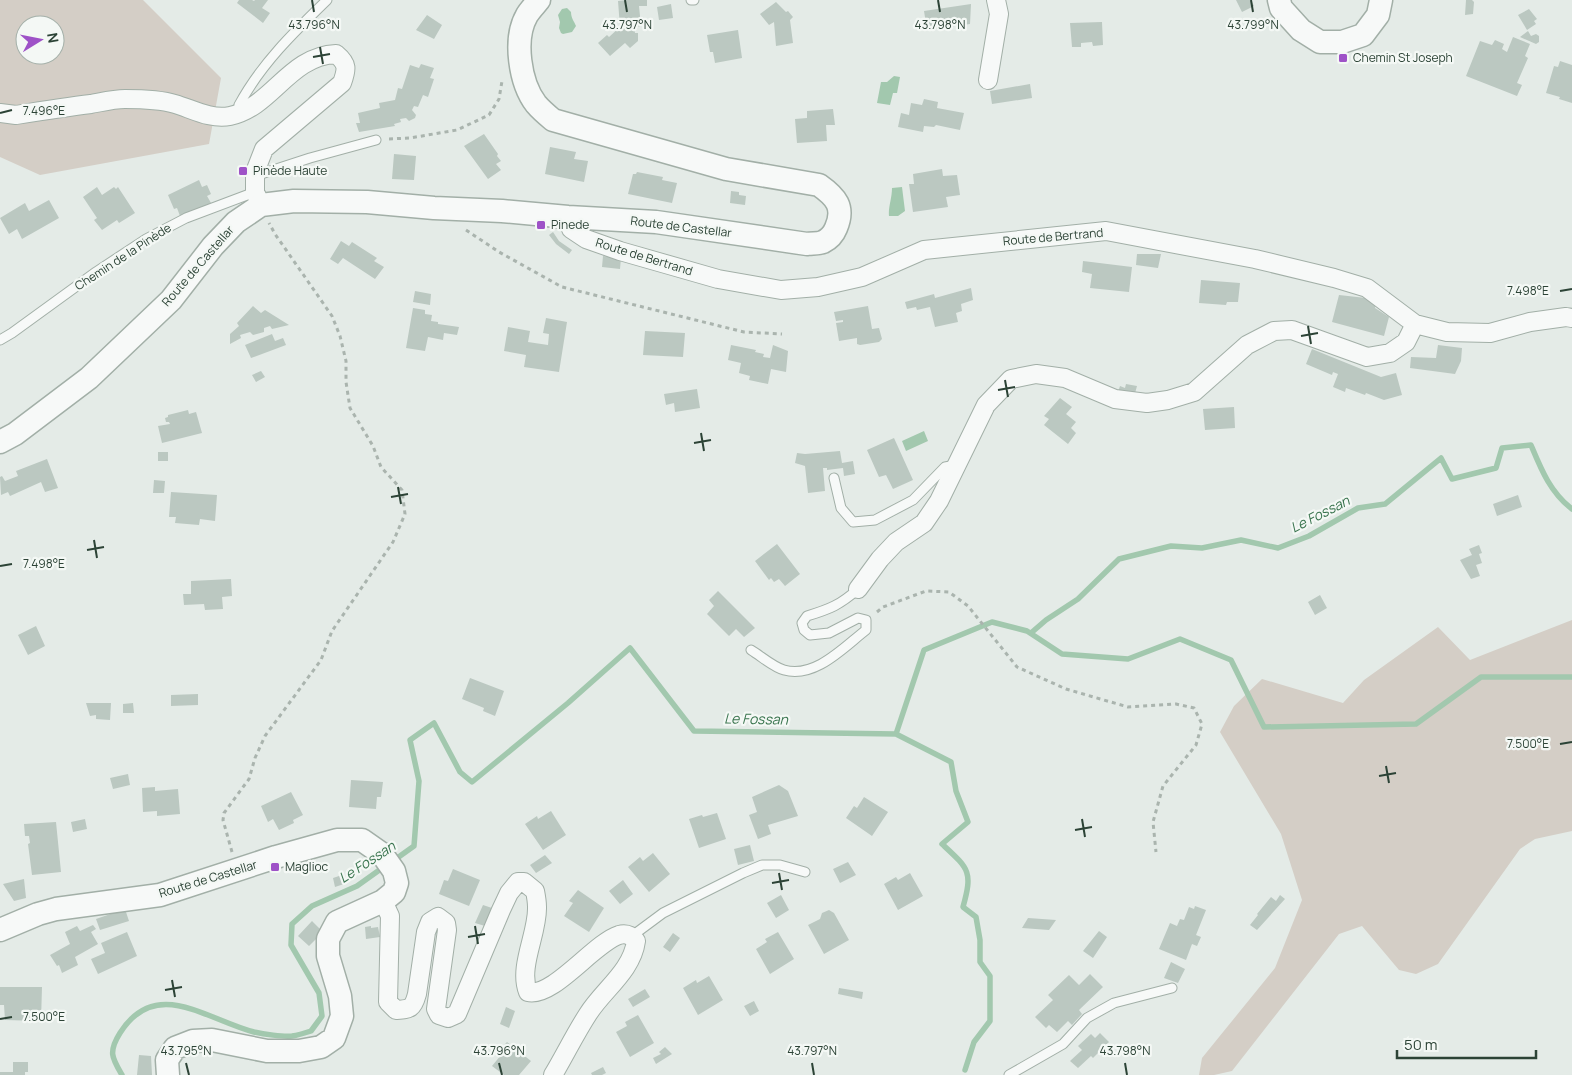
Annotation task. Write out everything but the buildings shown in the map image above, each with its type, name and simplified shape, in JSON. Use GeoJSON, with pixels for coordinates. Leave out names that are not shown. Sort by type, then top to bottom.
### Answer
{"type":"FeatureCollection","features":[{"type":"Feature","properties":{"kind":"street","name":"Route de Castellar"},"geometry":{"type":"LineString","coordinates":[[0,442],[15,434],[89,378],[171,300],[213,246],[236,222],[257,191],[294,201],[367,202],[656,222],[807,244],[822,242],[834,234],[841,217],[838,204],[829,192],[819,185],[726,169],[674,156],[553,120],[535,103],[525,81],[519,57],[521,35],[526,16],[539,0]]}},
{"type":"Feature","properties":{"kind":"street"},"geometry":{"type":"LineString","coordinates":[[988,80],[998,14],[996,0]]}},
{"type":"Feature","properties":{"kind":"street"},"geometry":{"type":"LineString","coordinates":[[1279,0],[1280,8],[1301,30],[1320,42],[1342,42],[1364,35],[1378,15],[1381,0]]}},
{"type":"Feature","properties":{"kind":"street"},"geometry":{"type":"LineString","coordinates":[[0,113],[16,115],[124,99],[173,103],[204,114],[227,117],[242,113],[257,104],[294,71],[322,55],[336,54],[344,60],[346,71],[342,83],[264,149],[255,172],[257,191]]}},
{"type":"Feature","properties":{"kind":"street","name":"Route de Bertrand"},"geometry":{"type":"LineString","coordinates":[[568,217],[572,229],[586,239],[620,251],[718,279],[781,290],[818,287],[862,277],[924,250],[1106,231],[1255,259],[1359,285],[1367,288],[1415,324],[1448,332],[1490,334],[1530,322],[1566,316],[1572,318]]}},
{"type":"Feature","properties":{"kind":"street"},"geometry":{"type":"LineString","coordinates":[[858,589],[880,559],[896,542],[924,523],[939,501],[986,405],[1010,379],[1036,374],[1065,378],[1115,398],[1147,404],[1194,392],[1247,345],[1274,331],[1292,330],[1368,357],[1390,354],[1406,342],[1415,324]]}},
{"type":"Feature","properties":{"kind":"street","name":"Route de Castellar"},"geometry":{"type":"LineString","coordinates":[[0,930],[38,914],[56,909],[160,895],[337,840],[362,840],[388,863],[397,883],[394,892],[383,901]]}},
{"type":"Feature","properties":{"kind":"street"},"geometry":{"type":"LineString","coordinates":[[168,1075],[167,1060],[176,1048],[193,1041],[212,1040],[267,1051],[299,1052],[321,1047],[334,1038],[342,1016],[340,996],[328,956],[328,939],[337,922],[383,901],[390,916],[388,1002],[396,1010],[408,1009],[414,1004],[426,932],[430,922],[438,917],[446,922],[447,930],[436,1009],[439,1015],[448,1018],[457,1014],[501,910],[509,893],[518,882],[524,882],[535,891],[538,908],[526,971],[525,985],[528,992],[533,993],[542,990],[574,969],[609,940],[619,935],[626,934],[632,936],[636,941],[626,966],[588,1013],[553,1075]]}},
{"type":"Feature","properties":{"kind":"lane"},"geometry":{"type":"LineString","coordinates":[[242,113],[239,105],[244,96],[277,50],[327,0]]}},
{"type":"Feature","properties":{"kind":"lane","name":"Chemin de la Pinède"},"geometry":{"type":"LineString","coordinates":[[0,340],[96,272],[146,240],[186,218],[257,191],[310,158],[376,140]]}},
{"type":"Feature","properties":{"kind":"lane"},"geometry":{"type":"LineString","coordinates":[[834,478],[841,508],[853,522],[876,520],[913,500],[945,467],[956,465]]}},
{"type":"Feature","properties":{"kind":"lane"},"geometry":{"type":"LineString","coordinates":[[751,650],[783,670],[802,673],[826,661],[866,630],[866,620],[858,618],[829,633],[810,635],[804,630],[802,623],[807,616],[830,609],[844,602],[858,589]]}},
{"type":"Feature","properties":{"kind":"lane"},"geometry":{"type":"LineString","coordinates":[[632,936],[664,913],[762,865],[780,865],[805,872]]}},
{"type":"Feature","properties":{"kind":"lane"},"geometry":{"type":"LineString","coordinates":[[1009,1075],[1063,1044],[1087,1018],[1114,1003],[1172,988]]}},
{"type":"Feature","properties":{"kind":"path"},"geometry":{"type":"LineString","coordinates":[[376,140],[410,138],[457,130],[489,115],[499,99],[503,76]]}},
{"type":"Feature","properties":{"kind":"path"},"geometry":{"type":"LineString","coordinates":[[237,871],[222,820],[224,813],[249,779],[255,758],[265,736],[321,660],[332,631],[393,542],[405,514],[402,490],[382,467],[373,446],[350,408],[346,382],[346,361],[340,336],[332,316],[275,234],[257,191]]}},
{"type":"Feature","properties":{"kind":"path"},"geometry":{"type":"LineString","coordinates":[[434,208],[499,252],[562,287],[744,332],[782,334]]}},
{"type":"Feature","properties":{"kind":"path"},"geometry":{"type":"LineString","coordinates":[[866,620],[883,607],[926,591],[949,592],[968,606],[1017,667],[1066,689],[1128,707],[1176,704],[1194,708],[1202,724],[1196,745],[1163,786],[1153,822],[1156,852]]}},
{"type":"Feature","properties":{"kind":"shaded area"},"geometry":{"type":"Polygon","coordinates":[[[0,0],[143,0],[221,78],[209,144],[40,175],[0,157],[0,0]]]}},
{"type":"Feature","properties":{"kind":"shaded area"},"geometry":{"type":"Polygon","coordinates":[[[567,8],[571,12],[576,26],[572,32],[563,34],[559,28],[558,15],[562,9],[567,8]]]}},
{"type":"Feature","properties":{"kind":"shaded area"},"geometry":{"type":"Polygon","coordinates":[[[894,76],[900,77],[897,93],[893,93],[890,105],[877,103],[881,82],[887,82],[894,76]]]}},
{"type":"Feature","properties":{"kind":"shaded area"},"geometry":{"type":"Polygon","coordinates":[[[902,187],[905,211],[898,216],[889,216],[892,188],[902,187]]]}},
{"type":"Feature","properties":{"kind":"shaded area"},"geometry":{"type":"Polygon","coordinates":[[[924,431],[928,441],[906,451],[902,441],[924,431]]]}},
{"type":"Feature","properties":{"kind":"shaded area"},"geometry":{"type":"Polygon","coordinates":[[[1572,620],[1572,831],[1535,839],[1520,849],[1438,964],[1416,974],[1399,970],[1362,926],[1339,934],[1232,1071],[1214,1075],[1199,1075],[1202,1058],[1275,968],[1302,900],[1281,834],[1220,732],[1234,706],[1262,679],[1343,703],[1364,680],[1438,627],[1470,660],[1572,620]]]}},
{"type":"Feature","properties":{"kind":"waterway","name":"Le Fossan"},"geometry":{"type":"LineString","coordinates":[[1031,633],[1046,620],[1078,599],[1119,559],[1171,546],[1202,548],[1241,540],[1278,548],[1309,536],[1358,508],[1385,504],[1441,458],[1452,479],[1496,468],[1502,448],[1531,445],[1552,488],[1572,509]]}},
{"type":"Feature","properties":{"kind":"waterway"},"geometry":{"type":"LineString","coordinates":[[896,734],[924,650],[992,622],[1027,631],[1062,654],[1128,659],[1180,639],[1231,660],[1264,727],[1416,724],[1481,677],[1572,677]]}},
{"type":"Feature","properties":{"kind":"waterway","name":"Le Fossan"},"geometry":{"type":"LineString","coordinates":[[393,861],[414,846],[419,781],[410,740],[434,723],[460,772],[472,782],[568,703],[630,648],[694,731],[896,734],[951,762],[956,791],[968,822],[942,844],[958,859],[966,871],[968,885],[963,907],[976,917],[980,940],[980,962],[990,976],[990,1021],[974,1042],[965,1070]]}},
{"type":"Feature","properties":{"kind":"waterway","name":"Le Fossan"},"geometry":{"type":"LineString","coordinates":[[122,1075],[113,1055],[116,1040],[134,1016],[150,1007],[166,1004],[183,1007],[254,1032],[292,1036],[311,1031],[322,1016],[319,993],[291,945],[292,924],[312,906],[357,886],[385,866]]}},
{"type":"Feature","properties":{"kind":"place","name":"Chemin St Joseph"},"geometry":{"type":"Point","coordinates":[1343,58]}},
{"type":"Feature","properties":{"kind":"place","name":"Pinède Haute"},"geometry":{"type":"Point","coordinates":[243,171]}},
{"type":"Feature","properties":{"kind":"place","name":"Pinede"},"geometry":{"type":"Point","coordinates":[541,225]}},
{"type":"Feature","properties":{"kind":"place","name":"Maglioc"},"geometry":{"type":"Point","coordinates":[275,867]}}]}
